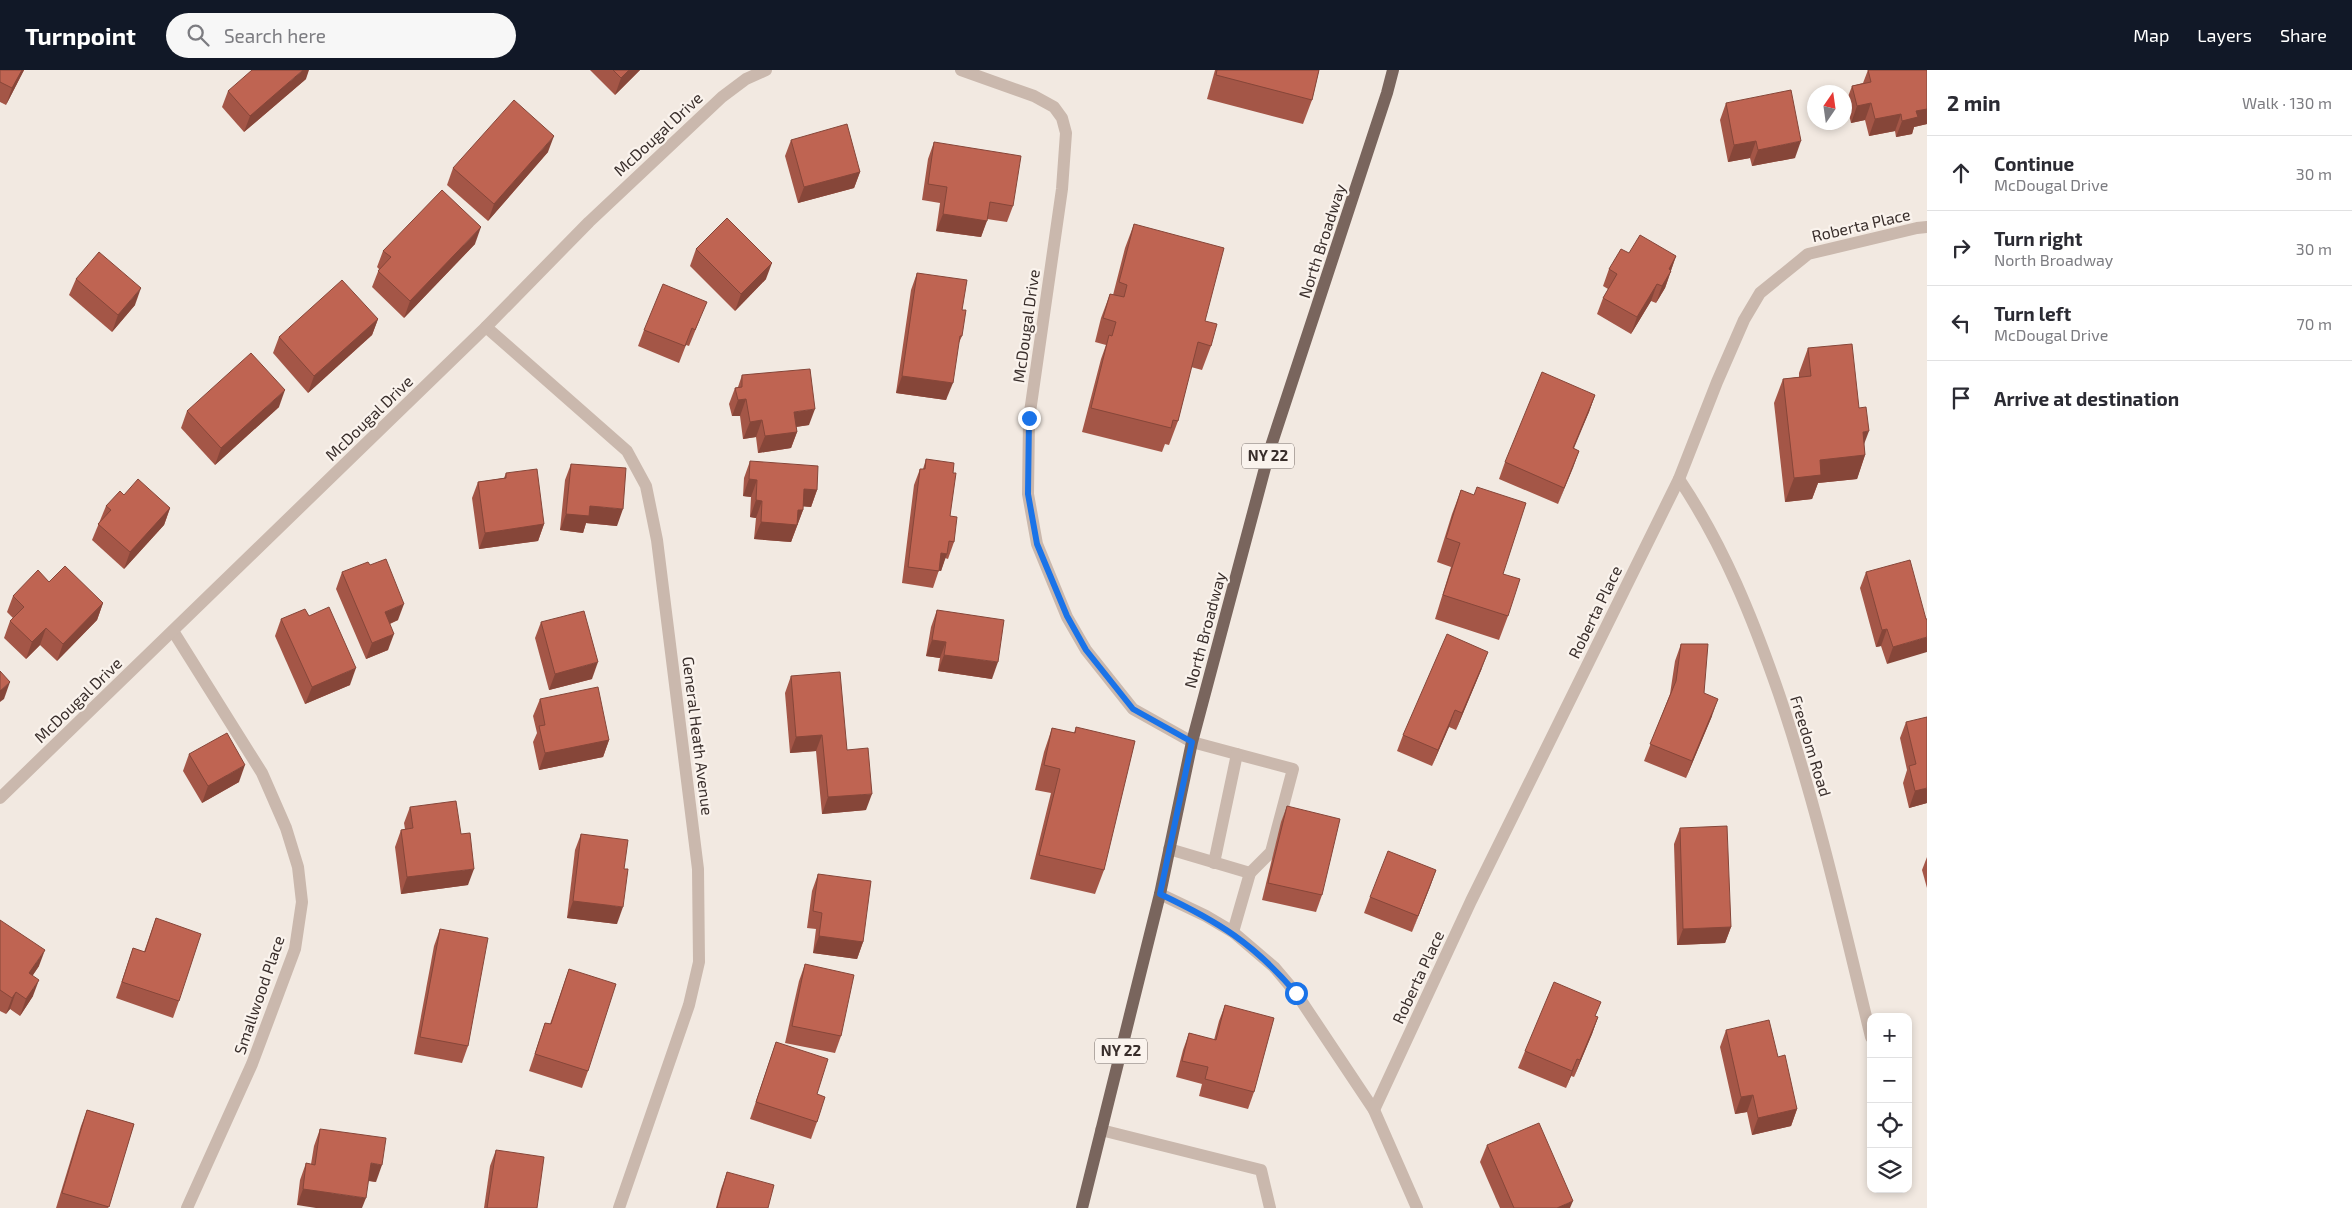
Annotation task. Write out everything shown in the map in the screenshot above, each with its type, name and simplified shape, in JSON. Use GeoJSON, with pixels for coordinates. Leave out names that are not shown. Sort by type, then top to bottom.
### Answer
{"type":"FeatureCollection","features":[{"type":"Feature","properties":{"kind":"main road","name":"North Broadway"},"geometry":{"type":"LineString","coordinates":[[1082,1208],[1160,894],[1192,742],[1270,450],[1388,93],[1393,70]]}},
{"type":"Feature","properties":{"kind":"street","name":"McDougal Drive"},"geometry":{"type":"LineString","coordinates":[[0,798],[486,326],[589,222],[722,97],[746,79],[766,70]]}},
{"type":"Feature","properties":{"kind":"street","name":"McDougal Drive"},"geometry":{"type":"LineString","coordinates":[[961,70],[1034,96],[1054,107],[1062,118],[1066,134],[1062,189],[1029,418],[1028,494],[1037,544],[1067,616],[1086,650],[1133,709],[1192,742],[1293,769],[1271,852],[1250,873]]}},
{"type":"Feature","properties":{"kind":"street","name":"Roberta Place"},"geometry":{"type":"LineString","coordinates":[[1374,1110],[1471,901],[1679,479],[1720,373],[1744,320],[1760,293],[1808,254],[1927,227]]}},
{"type":"Feature","properties":{"kind":"street","name":"General Heath Avenue"},"geometry":{"type":"LineString","coordinates":[[486,326],[627,451],[646,486],[657,540],[698,869],[699,962],[689,1005],[619,1208]]}},
{"type":"Feature","properties":{"kind":"street","name":"Freedom Road"},"geometry":{"type":"LineString","coordinates":[[1679,479],[1704,516],[1756,628],[1800,757],[1867,1021]]}},
{"type":"Feature","properties":{"kind":"street","name":"Smallwood Place"},"geometry":{"type":"LineString","coordinates":[[172,631],[262,773],[286,828],[298,867],[302,902],[295,949],[266,1029],[187,1208]]}},
{"type":"Feature","properties":{"kind":"street"},"geometry":{"type":"LineString","coordinates":[[1214,863],[1237,754]]}},
{"type":"Feature","properties":{"kind":"street"},"geometry":{"type":"LineString","coordinates":[[1170,849],[1250,873],[1233,932]]}},
{"type":"Feature","properties":{"kind":"street"},"geometry":{"type":"LineString","coordinates":[[1160,894],[1206,916],[1233,932],[1274,967],[1296,993],[1374,1110],[1416,1208]]}},
{"type":"Feature","properties":{"kind":"street"},"geometry":{"type":"LineString","coordinates":[[1101,1130],[1261,1170],[1270,1208]]}},
{"type":"Feature","properties":{"kind":"building"},"geometry":{"type":"Polygon","coordinates":[[[0,70],[22,70],[12,88],[0,82],[0,70]]]}},
{"type":"Feature","properties":{"kind":"building"},"geometry":{"type":"Polygon","coordinates":[[[252,70],[303,70],[250,116],[228,91],[252,70]]]}},
{"type":"Feature","properties":{"kind":"building"},"geometry":{"type":"Polygon","coordinates":[[[613,70],[629,70],[621,78],[613,70]]]}},
{"type":"Feature","properties":{"kind":"building"},"geometry":{"type":"Polygon","coordinates":[[[1217,70],[1319,70],[1312,100],[1216,75],[1217,70]]]}},
{"type":"Feature","properties":{"kind":"building"},"geometry":{"type":"Polygon","coordinates":[[[1868,70],[1927,70],[1927,109],[1916,111],[1918,117],[1902,121],[1901,114],[1875,119],[1871,103],[1857,106],[1852,86],[1871,82],[1868,70]]]}},
{"type":"Feature","properties":{"kind":"building"},"geometry":{"type":"Polygon","coordinates":[[[1791,90],[1801,141],[1758,150],[1756,141],[1734,145],[1726,103],[1791,90]]]}},
{"type":"Feature","properties":{"kind":"building"},"geometry":{"type":"Polygon","coordinates":[[[514,100],[554,136],[494,204],[453,168],[514,100]]]}},
{"type":"Feature","properties":{"kind":"building"},"geometry":{"type":"Polygon","coordinates":[[[847,124],[860,172],[804,187],[791,140],[847,124]]]}},
{"type":"Feature","properties":{"kind":"building"},"geometry":{"type":"Polygon","coordinates":[[[934,142],[1021,156],[1013,206],[990,202],[987,221],[943,214],[947,187],[928,184],[934,142]]]}},
{"type":"Feature","properties":{"kind":"building"},"geometry":{"type":"Polygon","coordinates":[[[442,190],[481,227],[410,301],[378,271],[391,257],[383,251],[442,190]]]}},
{"type":"Feature","properties":{"kind":"building"},"geometry":{"type":"Polygon","coordinates":[[[727,218],[772,263],[741,294],[696,249],[727,218]]]}},
{"type":"Feature","properties":{"kind":"building"},"geometry":{"type":"Polygon","coordinates":[[[1134,224],[1224,248],[1205,321],[1217,324],[1211,346],[1198,342],[1178,421],[1173,420],[1171,428],[1091,408],[1109,335],[1112,336],[1116,322],[1103,318],[1110,294],[1124,297],[1127,285],[1119,282],[1134,224]]]}},
{"type":"Feature","properties":{"kind":"building"},"geometry":{"type":"Polygon","coordinates":[[[1640,235],[1676,256],[1669,269],[1671,271],[1662,286],[1657,284],[1637,317],[1603,298],[1617,274],[1609,269],[1621,249],[1629,253],[1640,235]]]}},
{"type":"Feature","properties":{"kind":"building"},"geometry":{"type":"Polygon","coordinates":[[[99,252],[141,288],[118,315],[76,279],[99,252]]]}},
{"type":"Feature","properties":{"kind":"building"},"geometry":{"type":"Polygon","coordinates":[[[917,273],[967,280],[962,310],[966,310],[953,383],[902,376],[917,273]]]}},
{"type":"Feature","properties":{"kind":"building"},"geometry":{"type":"Polygon","coordinates":[[[342,280],[378,319],[314,376],[279,337],[342,280]]]}},
{"type":"Feature","properties":{"kind":"building"},"geometry":{"type":"Polygon","coordinates":[[[663,284],[707,302],[695,330],[692,328],[685,346],[644,330],[663,284]]]}},
{"type":"Feature","properties":{"kind":"building"},"geometry":{"type":"Polygon","coordinates":[[[1852,344],[1859,408],[1866,407],[1869,431],[1863,432],[1865,455],[1820,460],[1821,475],[1794,478],[1783,379],[1811,376],[1808,348],[1852,344]]]}},
{"type":"Feature","properties":{"kind":"building"},"geometry":{"type":"Polygon","coordinates":[[[251,353],[285,390],[221,448],[187,411],[251,353]]]}},
{"type":"Feature","properties":{"kind":"building"},"geometry":{"type":"Polygon","coordinates":[[[810,369],[815,409],[794,412],[797,432],[765,436],[762,420],[750,422],[746,399],[738,400],[735,388],[742,387],[742,375],[810,369]]]}},
{"type":"Feature","properties":{"kind":"building"},"geometry":{"type":"Polygon","coordinates":[[[1542,372],[1595,395],[1573,448],[1579,451],[1564,488],[1505,462],[1542,372]]]}},
{"type":"Feature","properties":{"kind":"building"},"geometry":{"type":"Polygon","coordinates":[[[926,459],[954,463],[953,473],[956,473],[950,516],[957,517],[954,542],[949,541],[947,554],[941,553],[939,571],[908,567],[920,469],[925,469],[926,459]]]}},
{"type":"Feature","properties":{"kind":"building"},"geometry":{"type":"Polygon","coordinates":[[[750,461],[818,466],[817,490],[804,489],[803,510],[798,510],[797,525],[761,522],[762,501],[756,500],[757,480],[749,479],[750,461]]]}},
{"type":"Feature","properties":{"kind":"building"},"geometry":{"type":"Polygon","coordinates":[[[571,464],[626,468],[623,509],[590,506],[589,516],[566,514],[571,464]]]}},
{"type":"Feature","properties":{"kind":"building"},"geometry":{"type":"Polygon","coordinates":[[[537,469],[544,524],[485,533],[478,482],[506,478],[506,473],[537,469]]]}},
{"type":"Feature","properties":{"kind":"building"},"geometry":{"type":"Polygon","coordinates":[[[138,479],[170,508],[130,552],[98,524],[111,510],[106,506],[120,491],[124,495],[138,479]]]}},
{"type":"Feature","properties":{"kind":"building"},"geometry":{"type":"Polygon","coordinates":[[[1477,487],[1526,503],[1503,574],[1520,579],[1508,616],[1443,595],[1460,543],[1446,538],[1461,490],[1474,495],[1477,487]]]}},
{"type":"Feature","properties":{"kind":"building"},"geometry":{"type":"Polygon","coordinates":[[[386,559],[404,604],[385,612],[394,634],[372,643],[342,572],[368,562],[370,565],[386,559]]]}},
{"type":"Feature","properties":{"kind":"building"},"geometry":{"type":"Polygon","coordinates":[[[1910,560],[1927,619],[1927,637],[1893,647],[1887,629],[1882,630],[1866,572],[1910,560]]]}},
{"type":"Feature","properties":{"kind":"building"},"geometry":{"type":"Polygon","coordinates":[[[65,566],[103,603],[63,644],[46,628],[32,642],[10,621],[24,607],[13,596],[38,570],[49,582],[65,566]]]}},
{"type":"Feature","properties":{"kind":"building"},"geometry":{"type":"Polygon","coordinates":[[[329,607],[356,668],[312,687],[281,619],[305,609],[309,616],[329,607]]]}},
{"type":"Feature","properties":{"kind":"building"},"geometry":{"type":"Polygon","coordinates":[[[937,610],[1004,620],[998,662],[944,655],[946,642],[932,640],[937,610]]]}},
{"type":"Feature","properties":{"kind":"building"},"geometry":{"type":"Polygon","coordinates":[[[584,611],[598,662],[555,674],[541,622],[584,611]]]}},
{"type":"Feature","properties":{"kind":"building"},"geometry":{"type":"Polygon","coordinates":[[[1447,634],[1488,652],[1462,713],[1455,710],[1438,750],[1403,735],[1447,634]]]}},
{"type":"Feature","properties":{"kind":"building"},"geometry":{"type":"Polygon","coordinates":[[[1681,644],[1708,644],[1704,693],[1718,699],[1692,761],[1650,744],[1676,681],[1681,644]]]}},
{"type":"Feature","properties":{"kind":"building"},"geometry":{"type":"Polygon","coordinates":[[[0,671],[10,682],[0,691],[0,671]]]}},
{"type":"Feature","properties":{"kind":"building"},"geometry":{"type":"Polygon","coordinates":[[[840,672],[847,750],[868,748],[872,794],[828,797],[822,735],[796,737],[791,676],[840,672]]]}},
{"type":"Feature","properties":{"kind":"building"},"geometry":{"type":"Polygon","coordinates":[[[598,687],[609,740],[545,753],[539,726],[545,725],[540,699],[598,687]]]}},
{"type":"Feature","properties":{"kind":"building"},"geometry":{"type":"Polygon","coordinates":[[[1927,717],[1927,788],[1915,791],[1909,766],[1916,764],[1906,722],[1927,717]]]}},
{"type":"Feature","properties":{"kind":"building"},"geometry":{"type":"Polygon","coordinates":[[[1076,727],[1135,741],[1104,870],[1039,855],[1060,769],[1044,765],[1052,728],[1075,733],[1076,727]]]}},
{"type":"Feature","properties":{"kind":"building"},"geometry":{"type":"Polygon","coordinates":[[[227,733],[245,765],[208,786],[189,754],[227,733]]]}},
{"type":"Feature","properties":{"kind":"building"},"geometry":{"type":"Polygon","coordinates":[[[456,801],[461,834],[470,833],[474,869],[407,877],[401,830],[413,828],[410,807],[456,801]]]}},
{"type":"Feature","properties":{"kind":"building"},"geometry":{"type":"Polygon","coordinates":[[[1287,806],[1340,819],[1322,895],[1268,883],[1287,806]]]}},
{"type":"Feature","properties":{"kind":"building"},"geometry":{"type":"Polygon","coordinates":[[[1727,826],[1731,927],[1683,929],[1680,828],[1727,826]]]}},
{"type":"Feature","properties":{"kind":"building"},"geometry":{"type":"Polygon","coordinates":[[[581,834],[628,840],[624,869],[628,869],[623,907],[573,901],[581,834]]]}},
{"type":"Feature","properties":{"kind":"building"},"geometry":{"type":"Polygon","coordinates":[[[1388,851],[1436,870],[1418,916],[1370,897],[1388,851]]]}},
{"type":"Feature","properties":{"kind":"building"},"geometry":{"type":"Polygon","coordinates":[[[818,874],[871,881],[863,942],[819,936],[822,913],[813,911],[818,874]]]}},
{"type":"Feature","properties":{"kind":"building"},"geometry":{"type":"Polygon","coordinates":[[[156,918],[201,934],[179,1001],[122,982],[133,948],[145,952],[156,918]]]}},
{"type":"Feature","properties":{"kind":"building"},"geometry":{"type":"Polygon","coordinates":[[[0,920],[45,950],[29,973],[39,980],[26,999],[16,992],[12,998],[0,990],[0,920]]]}},
{"type":"Feature","properties":{"kind":"building"},"geometry":{"type":"Polygon","coordinates":[[[440,929],[488,938],[468,1046],[420,1037],[440,929]]]}},
{"type":"Feature","properties":{"kind":"building"},"geometry":{"type":"Polygon","coordinates":[[[805,964],[854,975],[841,1036],[792,1026],[805,964]]]}},
{"type":"Feature","properties":{"kind":"building"},"geometry":{"type":"Polygon","coordinates":[[[569,969],[616,984],[588,1071],[535,1054],[545,1023],[551,1024],[569,969]]]}},
{"type":"Feature","properties":{"kind":"building"},"geometry":{"type":"Polygon","coordinates":[[[1554,982],[1601,1002],[1595,1016],[1598,1017],[1580,1060],[1577,1059],[1572,1071],[1525,1051],[1554,982]]]}},
{"type":"Feature","properties":{"kind":"building"},"geometry":{"type":"Polygon","coordinates":[[[1225,1005],[1274,1018],[1254,1092],[1205,1079],[1208,1067],[1182,1061],[1189,1033],[1216,1040],[1225,1005]]]}},
{"type":"Feature","properties":{"kind":"building"},"geometry":{"type":"Polygon","coordinates":[[[1769,1020],[1778,1057],[1785,1055],[1797,1109],[1758,1118],[1753,1095],[1741,1097],[1726,1030],[1769,1020]]]}},
{"type":"Feature","properties":{"kind":"building"},"geometry":{"type":"Polygon","coordinates":[[[776,1042],[828,1059],[817,1094],[825,1097],[817,1122],[756,1102],[776,1042]]]}},
{"type":"Feature","properties":{"kind":"building"},"geometry":{"type":"Polygon","coordinates":[[[87,1110],[134,1124],[109,1207],[62,1193],[87,1110]]]}},
{"type":"Feature","properties":{"kind":"building"},"geometry":{"type":"Polygon","coordinates":[[[1539,1123],[1573,1201],[1557,1208],[1514,1208],[1487,1145],[1539,1123]]]}},
{"type":"Feature","properties":{"kind":"building"},"geometry":{"type":"Polygon","coordinates":[[[320,1129],[386,1138],[382,1165],[371,1163],[366,1198],[303,1189],[306,1163],[315,1165],[320,1129]]]}},
{"type":"Feature","properties":{"kind":"building"},"geometry":{"type":"Polygon","coordinates":[[[496,1150],[544,1157],[537,1208],[487,1208],[496,1150]]]}},
{"type":"Feature","properties":{"kind":"building"},"geometry":{"type":"Polygon","coordinates":[[[727,1172],[774,1185],[768,1208],[717,1208],[727,1172]]]}},
{"type":"Feature","properties":{"kind":"route"},"geometry":{"type":"LineString","coordinates":[[1029,418],[1028,494],[1037,544],[1067,616],[1086,650],[1133,709],[1192,742],[1160,894],[1206,916],[1233,932],[1274,967],[1296,993]]}}]}
